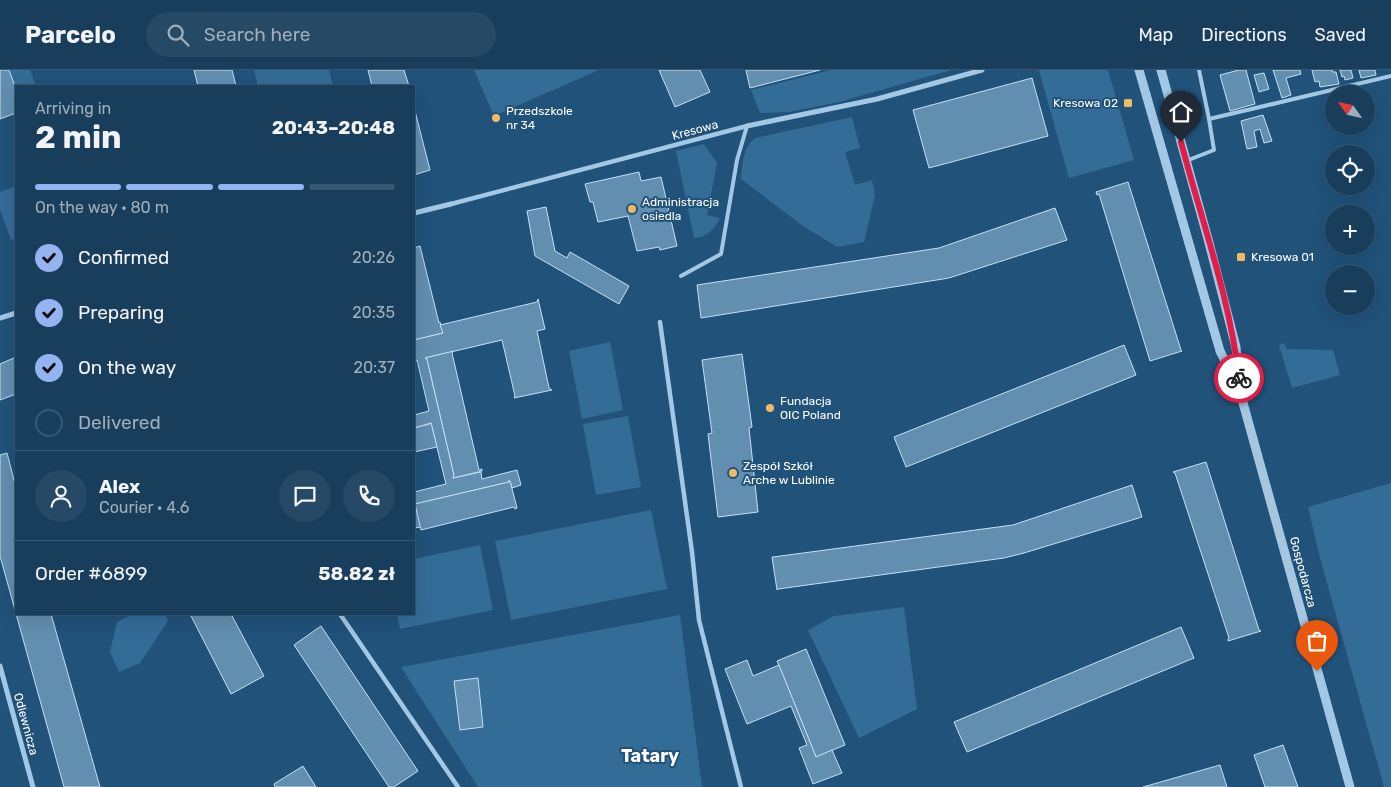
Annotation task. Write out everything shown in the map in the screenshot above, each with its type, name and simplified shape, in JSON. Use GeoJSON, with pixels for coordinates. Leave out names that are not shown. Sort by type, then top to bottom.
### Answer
{"type":"FeatureCollection","features":[{"type":"Feature","properties":{"kind":"street","name":"Kresowa"},"geometry":{"type":"LineString","coordinates":[[415,213],[747,126],[877,99],[982,70]]}},
{"type":"Feature","properties":{"kind":"street","name":"Gospodarcza"},"geometry":{"type":"LineString","coordinates":[[1139,70],[1220,350],[1240,392],[1350,787]]}},
{"type":"Feature","properties":{"kind":"street","name":"Gospodarcza"},"geometry":{"type":"LineString","coordinates":[[1161,70],[1236,347],[1240,392]]}},
{"type":"Feature","properties":{"kind":"street"},"geometry":{"type":"LineString","coordinates":[[0,318],[15,313]]}},
{"type":"Feature","properties":{"kind":"street"},"geometry":{"type":"LineString","coordinates":[[660,322],[692,552],[699,620],[741,787]]}},
{"type":"Feature","properties":{"kind":"street"},"geometry":{"type":"LineString","coordinates":[[341,615],[458,787]]}},
{"type":"Feature","properties":{"kind":"street","name":"Odlewnicza"},"geometry":{"type":"LineString","coordinates":[[0,666],[33,787]]}},
{"type":"Feature","properties":{"kind":"lane"},"geometry":{"type":"LineString","coordinates":[[1186,160],[1214,150],[1199,70]]}},
{"type":"Feature","properties":{"kind":"lane"},"geometry":{"type":"LineString","coordinates":[[1209,119],[1391,76]]}},
{"type":"Feature","properties":{"kind":"lane"},"geometry":{"type":"LineString","coordinates":[[681,276],[721,254],[737,160],[747,126]]}},
{"type":"Feature","properties":{"kind":"shaded area"},"geometry":{"type":"Polygon","coordinates":[[[9,70],[30,70],[36,85],[15,86],[9,70]]]}},
{"type":"Feature","properties":{"kind":"shaded area"},"geometry":{"type":"Polygon","coordinates":[[[254,70],[329,70],[333,85],[258,85],[254,70]]]}},
{"type":"Feature","properties":{"kind":"shaded area"},"geometry":{"type":"Polygon","coordinates":[[[474,70],[599,70],[494,116],[474,70]]]}},
{"type":"Feature","properties":{"kind":"shaded area"},"geometry":{"type":"Polygon","coordinates":[[[831,70],[951,70],[839,102],[789,112],[760,113],[751,90],[831,70]]]}},
{"type":"Feature","properties":{"kind":"shaded area"},"geometry":{"type":"Polygon","coordinates":[[[1039,70],[1108,70],[1134,160],[1069,178],[1039,70]]]}},
{"type":"Feature","properties":{"kind":"shaded area"},"geometry":{"type":"Polygon","coordinates":[[[852,117],[860,148],[845,152],[855,185],[872,180],[875,195],[864,242],[837,247],[803,226],[741,179],[742,168],[745,152],[755,138],[852,117]]]}},
{"type":"Feature","properties":{"kind":"shaded area"},"geometry":{"type":"Polygon","coordinates":[[[704,144],[717,163],[707,215],[720,218],[710,232],[694,238],[676,151],[704,144]]]}},
{"type":"Feature","properties":{"kind":"shaded area"},"geometry":{"type":"Polygon","coordinates":[[[15,186],[15,238],[11,240],[0,210],[0,192],[15,186]]]}},
{"type":"Feature","properties":{"kind":"shaded area"},"geometry":{"type":"Polygon","coordinates":[[[610,342],[623,410],[582,419],[569,351],[610,342]]]}},
{"type":"Feature","properties":{"kind":"shaded area"},"geometry":{"type":"Polygon","coordinates":[[[1284,343],[1287,349],[1333,350],[1340,375],[1292,388],[1279,345],[1284,343]]]}},
{"type":"Feature","properties":{"kind":"shaded area"},"geometry":{"type":"Polygon","coordinates":[[[628,416],[641,487],[596,495],[583,424],[628,416]]]}},
{"type":"Feature","properties":{"kind":"shaded area"},"geometry":{"type":"Polygon","coordinates":[[[1391,483],[1391,787],[1384,787],[1320,558],[1308,507],[1391,483]]]}},
{"type":"Feature","properties":{"kind":"shaded area"},"geometry":{"type":"Polygon","coordinates":[[[651,510],[667,589],[511,620],[495,541],[651,510]]]}},
{"type":"Feature","properties":{"kind":"shaded area"},"geometry":{"type":"Polygon","coordinates":[[[480,545],[493,610],[400,629],[397,615],[415,615],[415,559],[480,545]]]}},
{"type":"Feature","properties":{"kind":"shaded area"},"geometry":{"type":"Polygon","coordinates":[[[904,607],[917,709],[859,738],[808,630],[834,616],[904,607]]]}},
{"type":"Feature","properties":{"kind":"shaded area"},"geometry":{"type":"Polygon","coordinates":[[[131,615],[165,615],[168,621],[140,663],[119,672],[110,652],[117,622],[131,615]]]}},
{"type":"Feature","properties":{"kind":"shaded area"},"geometry":{"type":"Polygon","coordinates":[[[680,615],[702,787],[478,787],[401,667],[680,615]]]}},
{"type":"Feature","properties":{"kind":"building"},"geometry":{"type":"Polygon","coordinates":[[[0,70],[9,70],[15,86],[15,113],[0,119],[0,70]]]}},
{"type":"Feature","properties":{"kind":"building"},"geometry":{"type":"Polygon","coordinates":[[[194,70],[232,70],[236,85],[198,85],[194,70]]]}},
{"type":"Feature","properties":{"kind":"building"},"geometry":{"type":"Polygon","coordinates":[[[368,70],[404,70],[409,85],[372,85],[368,70]]]}},
{"type":"Feature","properties":{"kind":"building"},"geometry":{"type":"Polygon","coordinates":[[[659,70],[700,70],[710,92],[675,107],[659,70]]]}},
{"type":"Feature","properties":{"kind":"building"},"geometry":{"type":"Polygon","coordinates":[[[746,70],[820,70],[750,88],[746,70]]]}},
{"type":"Feature","properties":{"kind":"building"},"geometry":{"type":"Polygon","coordinates":[[[1246,70],[1255,104],[1230,111],[1220,75],[1246,70]]]}},
{"type":"Feature","properties":{"kind":"building"},"geometry":{"type":"Polygon","coordinates":[[[1273,70],[1300,70],[1301,74],[1286,78],[1291,95],[1282,98],[1273,70]]]}},
{"type":"Feature","properties":{"kind":"building"},"geometry":{"type":"Polygon","coordinates":[[[1312,70],[1332,70],[1336,72],[1339,84],[1320,87],[1319,81],[1315,82],[1312,70]]]}},
{"type":"Feature","properties":{"kind":"building"},"geometry":{"type":"Polygon","coordinates":[[[1340,70],[1351,70],[1353,78],[1345,80],[1340,70]]]}},
{"type":"Feature","properties":{"kind":"building"},"geometry":{"type":"Polygon","coordinates":[[[1359,70],[1375,70],[1376,75],[1361,78],[1359,70]]]}},
{"type":"Feature","properties":{"kind":"building"},"geometry":{"type":"Polygon","coordinates":[[[1264,73],[1269,89],[1259,92],[1254,75],[1264,73]]]}},
{"type":"Feature","properties":{"kind":"building"},"geometry":{"type":"Polygon","coordinates":[[[1032,78],[1048,136],[929,168],[913,110],[1032,78]]]}},
{"type":"Feature","properties":{"kind":"building"},"geometry":{"type":"Polygon","coordinates":[[[415,111],[430,170],[415,175],[415,111]]]}},
{"type":"Feature","properties":{"kind":"building"},"geometry":{"type":"Polygon","coordinates":[[[1263,115],[1272,141],[1264,143],[1260,129],[1254,131],[1257,147],[1247,149],[1241,121],[1263,115]]]}},
{"type":"Feature","properties":{"kind":"building","name":"Administracja osiedla"},"geometry":{"type":"Polygon","coordinates":[[[639,172],[641,181],[661,177],[677,246],[660,250],[659,247],[637,251],[628,216],[598,222],[593,202],[590,202],[585,184],[639,172]]]}},
{"type":"Feature","properties":{"kind":"building"},"geometry":{"type":"Polygon","coordinates":[[[1128,182],[1182,351],[1150,361],[1099,194],[1097,195],[1096,192],[1128,182]]]}},
{"type":"Feature","properties":{"kind":"building"},"geometry":{"type":"Polygon","coordinates":[[[546,207],[555,251],[567,258],[570,252],[629,286],[619,304],[535,256],[527,211],[546,207]]]}},
{"type":"Feature","properties":{"kind":"building"},"geometry":{"type":"Polygon","coordinates":[[[1055,208],[1067,240],[949,278],[701,318],[697,285],[939,248],[1055,208]]]}},
{"type":"Feature","properties":{"kind":"building"},"geometry":{"type":"Polygon","coordinates":[[[420,246],[443,333],[415,340],[415,248],[420,246]]]}},
{"type":"Feature","properties":{"kind":"building"},"geometry":{"type":"Polygon","coordinates":[[[538,299],[545,329],[537,331],[549,388],[552,390],[514,398],[502,340],[425,358],[427,359],[454,475],[453,478],[481,472],[482,479],[517,470],[521,485],[512,488],[510,481],[508,481],[415,504],[415,492],[446,484],[431,423],[415,428],[415,415],[429,411],[417,360],[415,361],[415,340],[443,333],[440,325],[537,302],[538,299]]]}},
{"type":"Feature","properties":{"kind":"building"},"geometry":{"type":"Polygon","coordinates":[[[1124,345],[1136,375],[906,467],[894,437],[1124,345]]]}},
{"type":"Feature","properties":{"kind":"building"},"geometry":{"type":"Polygon","coordinates":[[[454,351],[452,353],[479,470],[482,469],[482,471],[453,478],[454,475],[427,359],[425,358],[454,351]]]}},
{"type":"Feature","properties":{"kind":"building","name":"Zespół Szkół Arche w Lublinie"},"geometry":{"type":"Polygon","coordinates":[[[742,354],[752,427],[749,428],[758,512],[718,517],[708,434],[712,433],[702,360],[742,354]]]}},
{"type":"Feature","properties":{"kind":"building"},"geometry":{"type":"Polygon","coordinates":[[[15,357],[15,394],[0,400],[0,364],[15,357]]]}},
{"type":"Feature","properties":{"kind":"building"},"geometry":{"type":"Polygon","coordinates":[[[430,424],[437,447],[415,452],[415,428],[430,424]]]}},
{"type":"Feature","properties":{"kind":"building"},"geometry":{"type":"Polygon","coordinates":[[[7,453],[15,484],[15,610],[0,556],[0,455],[7,453]]]}},
{"type":"Feature","properties":{"kind":"building"},"geometry":{"type":"Polygon","coordinates":[[[1206,462],[1259,630],[1261,631],[1228,641],[1229,638],[1175,473],[1173,472],[1206,462]]]}},
{"type":"Feature","properties":{"kind":"building"},"geometry":{"type":"Polygon","coordinates":[[[510,481],[517,508],[515,509],[514,507],[421,530],[415,504],[510,481]]]}},
{"type":"Feature","properties":{"kind":"building"},"geometry":{"type":"Polygon","coordinates":[[[1132,485],[1142,517],[1024,553],[1004,558],[777,590],[772,557],[1013,525],[1132,485]]]}},
{"type":"Feature","properties":{"kind":"building"},"geometry":{"type":"Polygon","coordinates":[[[415,504],[421,527],[415,528],[415,504]]]}},
{"type":"Feature","properties":{"kind":"building"},"geometry":{"type":"Polygon","coordinates":[[[16,615],[51,615],[100,787],[64,787],[16,615]]]}},
{"type":"Feature","properties":{"kind":"building"},"geometry":{"type":"Polygon","coordinates":[[[191,615],[232,615],[264,676],[231,694],[191,615]]]}},
{"type":"Feature","properties":{"kind":"building"},"geometry":{"type":"Polygon","coordinates":[[[321,626],[418,771],[394,787],[389,787],[294,645],[321,626]]]}},
{"type":"Feature","properties":{"kind":"building"},"geometry":{"type":"Polygon","coordinates":[[[1181,627],[1194,658],[967,752],[954,722],[1181,627]]]}},
{"type":"Feature","properties":{"kind":"building"},"geometry":{"type":"Polygon","coordinates":[[[806,649],[845,745],[816,757],[777,661],[806,649]]]}},
{"type":"Feature","properties":{"kind":"building"},"geometry":{"type":"Polygon","coordinates":[[[747,660],[753,676],[779,665],[816,757],[832,750],[842,773],[813,784],[799,748],[807,745],[791,706],[747,724],[725,669],[747,660]]]}},
{"type":"Feature","properties":{"kind":"building"},"geometry":{"type":"Polygon","coordinates":[[[478,678],[483,727],[460,730],[454,681],[478,678]]]}},
{"type":"Feature","properties":{"kind":"building"},"geometry":{"type":"Polygon","coordinates":[[[1283,745],[1298,787],[1265,787],[1254,755],[1283,745]]]}},
{"type":"Feature","properties":{"kind":"building"},"geometry":{"type":"Polygon","coordinates":[[[1220,765],[1227,787],[1143,787],[1220,765]]]}},
{"type":"Feature","properties":{"kind":"building"},"geometry":{"type":"Polygon","coordinates":[[[303,766],[316,787],[275,787],[274,784],[303,766]]]}},
{"type":"Feature","properties":{"kind":"way so far"},"geometry":{"type":"LineString","coordinates":[[1239,378],[1240,392],[1250,430],[1317,671]]}},
{"type":"Feature","properties":{"kind":"place","name":"Kresowa 02"},"geometry":{"type":"Point","coordinates":[1128,103]}},
{"type":"Feature","properties":{"kind":"place","name":"Przedszkole nr 34"},"geometry":{"type":"Point","coordinates":[496,118]}},
{"type":"Feature","properties":{"kind":"place","name":"Administracja osiedla"},"geometry":{"type":"Point","coordinates":[632,209]}},
{"type":"Feature","properties":{"kind":"place","name":"Kresowa 01"},"geometry":{"type":"Point","coordinates":[1241,257]}},
{"type":"Feature","properties":{"kind":"place","name":"Fundacja OIC Poland"},"geometry":{"type":"Point","coordinates":[770,408]}},
{"type":"Feature","properties":{"kind":"place","name":"Zespół Szkół Arche w Lublinie"},"geometry":{"type":"Point","coordinates":[733,473]}},
{"type":"Feature","properties":{"kind":"district","name":"Tatary"},"geometry":{"type":"Point","coordinates":[650,756]}},
{"type":"Feature","properties":{"kind":"route"},"geometry":{"type":"LineString","coordinates":[[1181,142],[1236,347],[1239,378]]}}]}
